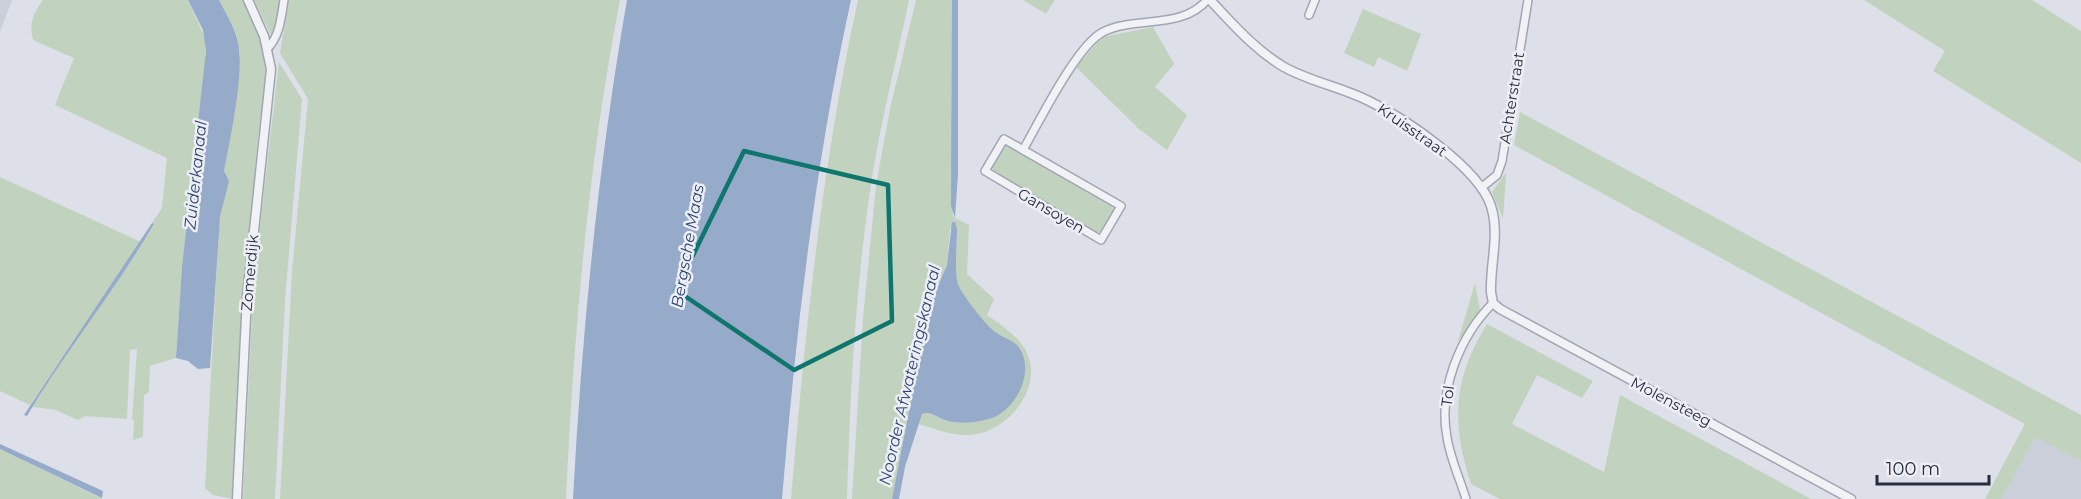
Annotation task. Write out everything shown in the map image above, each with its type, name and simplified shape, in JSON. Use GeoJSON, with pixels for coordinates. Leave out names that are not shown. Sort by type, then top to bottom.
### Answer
{"type":"FeatureCollection","features":[{"type":"Feature","properties":{"kind":"street","name":"Zomerdijk"},"geometry":{"type":"LineString","coordinates":[[237,499],[247,297],[271,69],[268,48],[248,0]]}},
{"type":"Feature","properties":{"kind":"street","name":"Zomerdijk"},"geometry":{"type":"LineString","coordinates":[[268,48],[275,40],[284,0]]}},
{"type":"Feature","properties":{"kind":"street"},"geometry":{"type":"LineString","coordinates":[[1023,150],[1059,87],[1096,36],[1111,29],[1174,18],[1196,10],[1208,0]]}},
{"type":"Feature","properties":{"kind":"street","name":"Kruisstraat"},"geometry":{"type":"LineString","coordinates":[[1208,0],[1257,48],[1273,60],[1307,78],[1367,100],[1390,112],[1438,146],[1466,170],[1491,205],[1495,227],[1490,281],[1493,303]]}},
{"type":"Feature","properties":{"kind":"street"},"geometry":{"type":"LineString","coordinates":[[1309,15],[1315,0]]}},
{"type":"Feature","properties":{"kind":"street","name":"Achterstraat"},"geometry":{"type":"LineString","coordinates":[[1481,188],[1497,175],[1502,161],[1528,0]]}},
{"type":"Feature","properties":{"kind":"street","name":"Gansoyen"},"geometry":{"type":"LineString","coordinates":[[1004,138],[1023,150],[1121,206],[1101,240],[985,171],[1004,138]]}},
{"type":"Feature","properties":{"kind":"street","name":"Tol"},"geometry":{"type":"LineString","coordinates":[[1466,499],[1447,439],[1446,410],[1450,379],[1459,351],[1470,331],[1493,303]]}},
{"type":"Feature","properties":{"kind":"street","name":"Molensteeg"},"geometry":{"type":"LineString","coordinates":[[1493,303],[1519,320],[1851,499]]}},
{"type":"Feature","properties":{"kind":"highlighted area"},"geometry":{"type":"Polygon","coordinates":[[[744,151],[888,185],[892,321],[794,370],[676,290],[744,151]]]}},
{"type":"Feature","properties":{"kind":"shaded area"},"geometry":{"type":"Polygon","coordinates":[[[0,0],[12,0],[0,32],[0,0]]]}},
{"type":"Feature","properties":{"kind":"shaded area"},"geometry":{"type":"Polygon","coordinates":[[[2035,436],[2081,461],[2081,499],[2002,499],[2035,436]]]}},
{"type":"Feature","properties":{"kind":"green space"},"geometry":{"type":"Polygon","coordinates":[[[43,0],[188,0],[205,38],[206,68],[182,267],[176,358],[150,366],[149,392],[144,395],[143,437],[133,440],[134,420],[132,419],[137,349],[130,350],[127,419],[85,416],[78,420],[56,410],[33,407],[62,360],[125,271],[154,225],[152,223],[162,208],[167,158],[55,105],[74,58],[33,40],[31,28],[33,18],[43,0]]]}},
{"type":"Feature","properties":{"kind":"green space"},"geometry":{"type":"Polygon","coordinates":[[[219,0],[244,0],[264,43],[267,72],[258,136],[239,374],[233,499],[213,495],[205,488],[219,226],[227,178],[224,171],[240,53],[237,36],[219,0]]]}},
{"type":"Feature","properties":{"kind":"green space"},"geometry":{"type":"Polygon","coordinates":[[[254,0],[283,0],[275,43],[254,0]]]}},
{"type":"Feature","properties":{"kind":"green space"},"geometry":{"type":"Polygon","coordinates":[[[289,0],[620,0],[599,124],[584,248],[573,374],[566,499],[280,499],[292,272],[308,99],[280,53],[289,0]]]}},
{"type":"Feature","properties":{"kind":"green space"},"geometry":{"type":"Polygon","coordinates":[[[858,0],[909,0],[878,143],[860,267],[847,499],[791,499],[816,248],[834,124],[858,0]]]}},
{"type":"Feature","properties":{"kind":"green space"},"geometry":{"type":"Polygon","coordinates":[[[916,0],[952,0],[953,217],[969,225],[967,274],[994,299],[987,315],[1010,332],[1024,347],[1031,368],[1030,382],[1017,409],[1006,420],[978,434],[963,435],[918,424],[922,414],[958,423],[989,419],[1007,408],[1015,399],[1024,379],[1022,357],[1017,346],[984,322],[958,284],[955,266],[957,230],[950,229],[947,265],[936,291],[921,349],[892,499],[852,499],[863,318],[876,186],[890,109],[916,0]]]}},
{"type":"Feature","properties":{"kind":"green space"},"geometry":{"type":"Polygon","coordinates":[[[1023,0],[1055,0],[1046,14],[1023,0]]]}},
{"type":"Feature","properties":{"kind":"green space"},"geometry":{"type":"Polygon","coordinates":[[[1864,0],[2032,0],[2081,31],[2081,163],[1933,71],[1945,51],[1864,0]]]}},
{"type":"Feature","properties":{"kind":"green space"},"geometry":{"type":"Polygon","coordinates":[[[1363,9],[1421,34],[1407,71],[1378,57],[1374,67],[1344,53],[1363,9]]]}},
{"type":"Feature","properties":{"kind":"green space"},"geometry":{"type":"Polygon","coordinates":[[[1153,27],[1174,64],[1155,87],[1187,115],[1167,150],[1139,129],[1076,67],[1102,37],[1153,27]]]}},
{"type":"Feature","properties":{"kind":"green space"},"geometry":{"type":"Polygon","coordinates":[[[279,62],[302,99],[285,300],[275,499],[243,499],[254,278],[279,62]]]}},
{"type":"Feature","properties":{"kind":"green space"},"geometry":{"type":"Polygon","coordinates":[[[1520,112],[2081,415],[2081,461],[2035,437],[2002,499],[1985,499],[2025,424],[1514,145],[1520,112]]]}},
{"type":"Feature","properties":{"kind":"green space"},"geometry":{"type":"Polygon","coordinates":[[[1007,144],[1112,205],[1114,213],[1103,231],[1095,233],[994,173],[992,166],[1007,144]]]}},
{"type":"Feature","properties":{"kind":"green space"},"geometry":{"type":"Polygon","coordinates":[[[1506,173],[1506,175],[1503,219],[1492,192],[1506,173]]]}},
{"type":"Feature","properties":{"kind":"green space"},"geometry":{"type":"Polygon","coordinates":[[[0,177],[141,242],[30,405],[0,391],[0,177]]]}},
{"type":"Feature","properties":{"kind":"green space"},"geometry":{"type":"Polygon","coordinates":[[[1475,283],[1480,311],[1458,341],[1475,283]]]}},
{"type":"Feature","properties":{"kind":"green space"},"geometry":{"type":"Polygon","coordinates":[[[1487,324],[1593,381],[1582,398],[1537,375],[1512,424],[1604,472],[1620,395],[1811,499],[1500,499],[1471,484],[1460,441],[1459,402],[1467,364],[1487,324]]]}},
{"type":"Feature","properties":{"kind":"green space"},"geometry":{"type":"Polygon","coordinates":[[[0,449],[103,499],[0,499],[0,449]]]}},
{"type":"Feature","properties":{"kind":"water","name":"Zuiderkanaal"},"geometry":{"type":"Polygon","coordinates":[[[188,0],[219,0],[237,38],[240,67],[224,171],[229,181],[220,217],[210,368],[198,369],[188,361],[176,358],[182,267],[206,51],[203,30],[188,0]]]}},
{"type":"Feature","properties":{"kind":"water","name":"Bergsche Maas"},"geometry":{"type":"Polygon","coordinates":[[[627,0],[851,0],[827,124],[808,248],[782,499],[573,499],[592,249],[627,0]]]}},
{"type":"Feature","properties":{"kind":"water"},"geometry":{"type":"Polygon","coordinates":[[[952,0],[958,0],[958,174],[955,218],[951,206],[952,0]]]}},
{"type":"Feature","properties":{"kind":"water"},"geometry":{"type":"Polygon","coordinates":[[[952,222],[955,222],[957,229],[958,284],[969,302],[990,327],[1017,345],[1023,355],[1024,377],[1015,399],[999,415],[989,419],[958,423],[922,414],[905,467],[899,499],[892,499],[921,349],[936,291],[947,265],[952,222]]]}},
{"type":"Feature","properties":{"kind":"water"},"geometry":{"type":"Polygon","coordinates":[[[152,223],[154,224],[123,273],[27,416],[24,415],[152,223]]]}},
{"type":"Feature","properties":{"kind":"water"},"geometry":{"type":"Polygon","coordinates":[[[0,444],[103,491],[102,498],[0,449],[0,444]]]}},
{"type":"Feature","properties":{"kind":"water label","name":"Noorder Afwateringskanaal"},"geometry":{"type":"Point","coordinates":[909,375]}}]}
